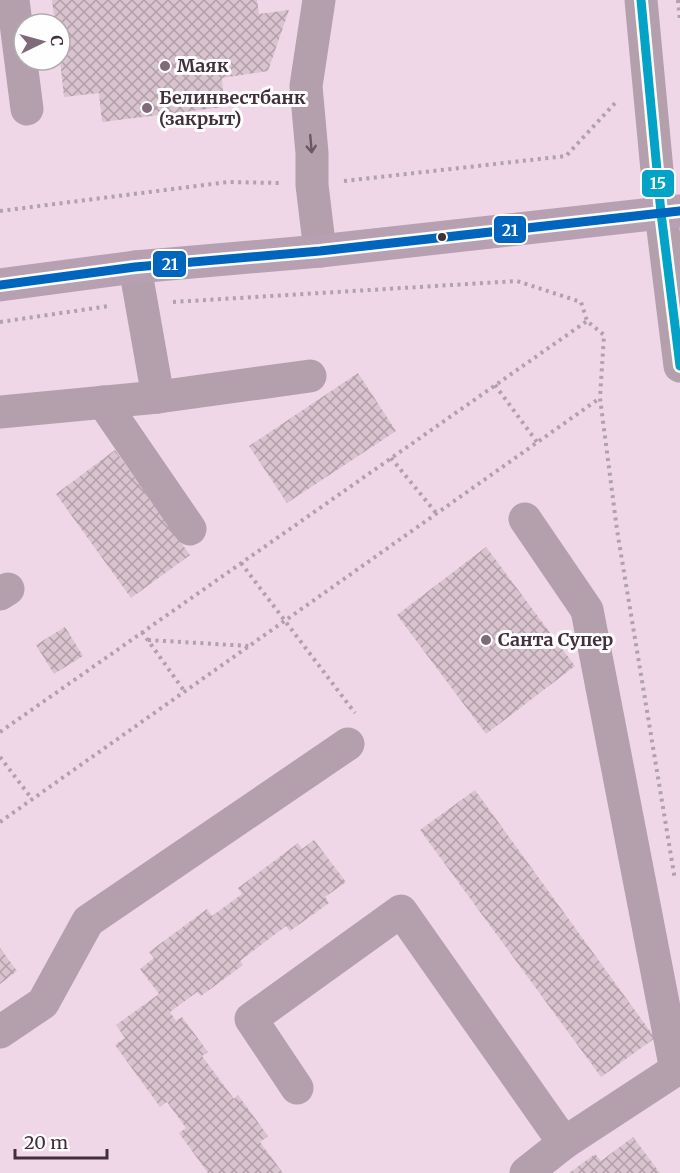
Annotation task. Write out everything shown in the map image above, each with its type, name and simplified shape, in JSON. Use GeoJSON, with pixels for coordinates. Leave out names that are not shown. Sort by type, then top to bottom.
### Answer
{"type":"FeatureCollection","features":[{"type":"Feature","properties":{"kind":"main road"},"geometry":{"type":"LineString","coordinates":[[0,285],[135,267],[320,251],[670,212]]}},
{"type":"Feature","properties":{"kind":"street"},"geometry":{"type":"LineString","coordinates":[[13,0],[27,109]]}},
{"type":"Feature","properties":{"kind":"street"},"geometry":{"type":"LineString","coordinates":[[319,0],[306,86],[312,153],[312,185],[320,251]]}},
{"type":"Feature","properties":{"kind":"street"},"geometry":{"type":"LineString","coordinates":[[641,0],[670,212],[680,366]]}},
{"type":"Feature","properties":{"kind":"street"},"geometry":{"type":"LineString","coordinates":[[135,267],[158,397]]}},
{"type":"Feature","properties":{"kind":"street"},"geometry":{"type":"LineString","coordinates":[[0,412],[158,397],[310,376]]}},
{"type":"Feature","properties":{"kind":"street"},"geometry":{"type":"LineString","coordinates":[[103,402],[190,529]]}},
{"type":"Feature","properties":{"kind":"street"},"geometry":{"type":"LineString","coordinates":[[525,519],[587,610],[678,1069],[564,1143],[526,1173]]}},
{"type":"Feature","properties":{"kind":"street"},"geometry":{"type":"LineString","coordinates":[[0,1032],[43,1003],[88,921],[348,744]]}},
{"type":"Feature","properties":{"kind":"street"},"geometry":{"type":"LineString","coordinates":[[297,1088],[251,1019],[401,911],[564,1143]]}},
{"type":"Feature","properties":{"kind":"path"},"geometry":{"type":"LineString","coordinates":[[678,0],[680,21]]}},
{"type":"Feature","properties":{"kind":"path"},"geometry":{"type":"LineString","coordinates":[[0,211],[228,182],[312,185],[566,156],[616,104],[615,92]]}},
{"type":"Feature","properties":{"kind":"path"},"geometry":{"type":"LineString","coordinates":[[0,322],[110,306],[517,281],[581,302],[587,321],[604,335],[600,398],[619,542],[676,889]]}},
{"type":"Feature","properties":{"kind":"path"},"geometry":{"type":"LineString","coordinates":[[0,732],[587,321]]}},
{"type":"Feature","properties":{"kind":"path"},"geometry":{"type":"LineString","coordinates":[[495,385],[537,442]]}},
{"type":"Feature","properties":{"kind":"path"},"geometry":{"type":"LineString","coordinates":[[0,822],[600,398]]}},
{"type":"Feature","properties":{"kind":"path"},"geometry":{"type":"LineString","coordinates":[[391,458],[437,513]]}},
{"type":"Feature","properties":{"kind":"path"},"geometry":{"type":"LineString","coordinates":[[241,563],[367,729],[348,744]]}},
{"type":"Feature","properties":{"kind":"path"},"geometry":{"type":"LineString","coordinates":[[142,632],[184,692]]}},
{"type":"Feature","properties":{"kind":"path"},"geometry":{"type":"LineString","coordinates":[[148,640],[250,646]]}},
{"type":"Feature","properties":{"kind":"path"},"geometry":{"type":"LineString","coordinates":[[0,757],[32,800]]}},
{"type":"Feature","properties":{"kind":"building","name":"Маяк"},"geometry":{"type":"Polygon","coordinates":[[[52,0],[257,0],[259,14],[289,10],[268,71],[222,78],[224,107],[102,122],[99,93],[64,97],[61,72],[72,72],[72,12],[54,12],[52,0]]]}},
{"type":"Feature","properties":{"kind":"building"},"geometry":{"type":"Polygon","coordinates":[[[358,373],[396,431],[287,503],[249,446],[358,373]]]}},
{"type":"Feature","properties":{"kind":"building"},"geometry":{"type":"Polygon","coordinates":[[[115,450],[190,555],[131,598],[56,494],[115,450]]]}},
{"type":"Feature","properties":{"kind":"building","name":"Санта Супер"},"geometry":{"type":"Polygon","coordinates":[[[486,547],[575,666],[486,734],[397,615],[486,547]]]}},
{"type":"Feature","properties":{"kind":"building"},"geometry":{"type":"Polygon","coordinates":[[[65,627],[83,656],[54,674],[36,645],[65,627]]]}},
{"type":"Feature","properties":{"kind":"building"},"geometry":{"type":"Polygon","coordinates":[[[475,790],[655,1038],[601,1077],[420,830],[475,790]]]}},
{"type":"Feature","properties":{"kind":"building"},"geometry":{"type":"Polygon","coordinates":[[[314,840],[346,882],[325,897],[329,903],[290,931],[286,926],[240,961],[243,965],[201,996],[197,992],[170,1012],[176,1021],[182,1017],[208,1052],[202,1056],[234,1099],[238,1095],[268,1136],[260,1142],[283,1173],[208,1173],[179,1133],[186,1128],[167,1102],[160,1107],[115,1045],[125,1038],[116,1025],[159,994],[140,969],[154,958],[149,952],[207,909],[212,916],[242,894],[238,888],[298,843],[302,849],[314,840]]]}},
{"type":"Feature","properties":{"kind":"building"},"geometry":{"type":"Polygon","coordinates":[[[0,948],[17,971],[0,984],[0,948]]]}},
{"type":"Feature","properties":{"kind":"building"},"geometry":{"type":"Polygon","coordinates":[[[633,1137],[660,1173],[569,1173],[595,1154],[601,1161],[633,1137]]]}},
{"type":"Feature","properties":{"kind":"transit line","name":"15"},"geometry":{"type":"LineString","coordinates":[[641,0],[661,213],[680,366]]}},
{"type":"Feature","properties":{"kind":"transit line","name":"21"},"geometry":{"type":"LineString","coordinates":[[0,285],[135,267],[320,251],[680,211]]}},
{"type":"Feature","properties":{"kind":"place","name":"Маяк"},"geometry":{"type":"Point","coordinates":[165,66]}},
{"type":"Feature","properties":{"kind":"place","name":"Белинвестбанк (закрыт)"},"geometry":{"type":"Point","coordinates":[147,108]}},
{"type":"Feature","properties":{"kind":"place","name":"Санта Супер"},"geometry":{"type":"Point","coordinates":[486,640]}}]}
